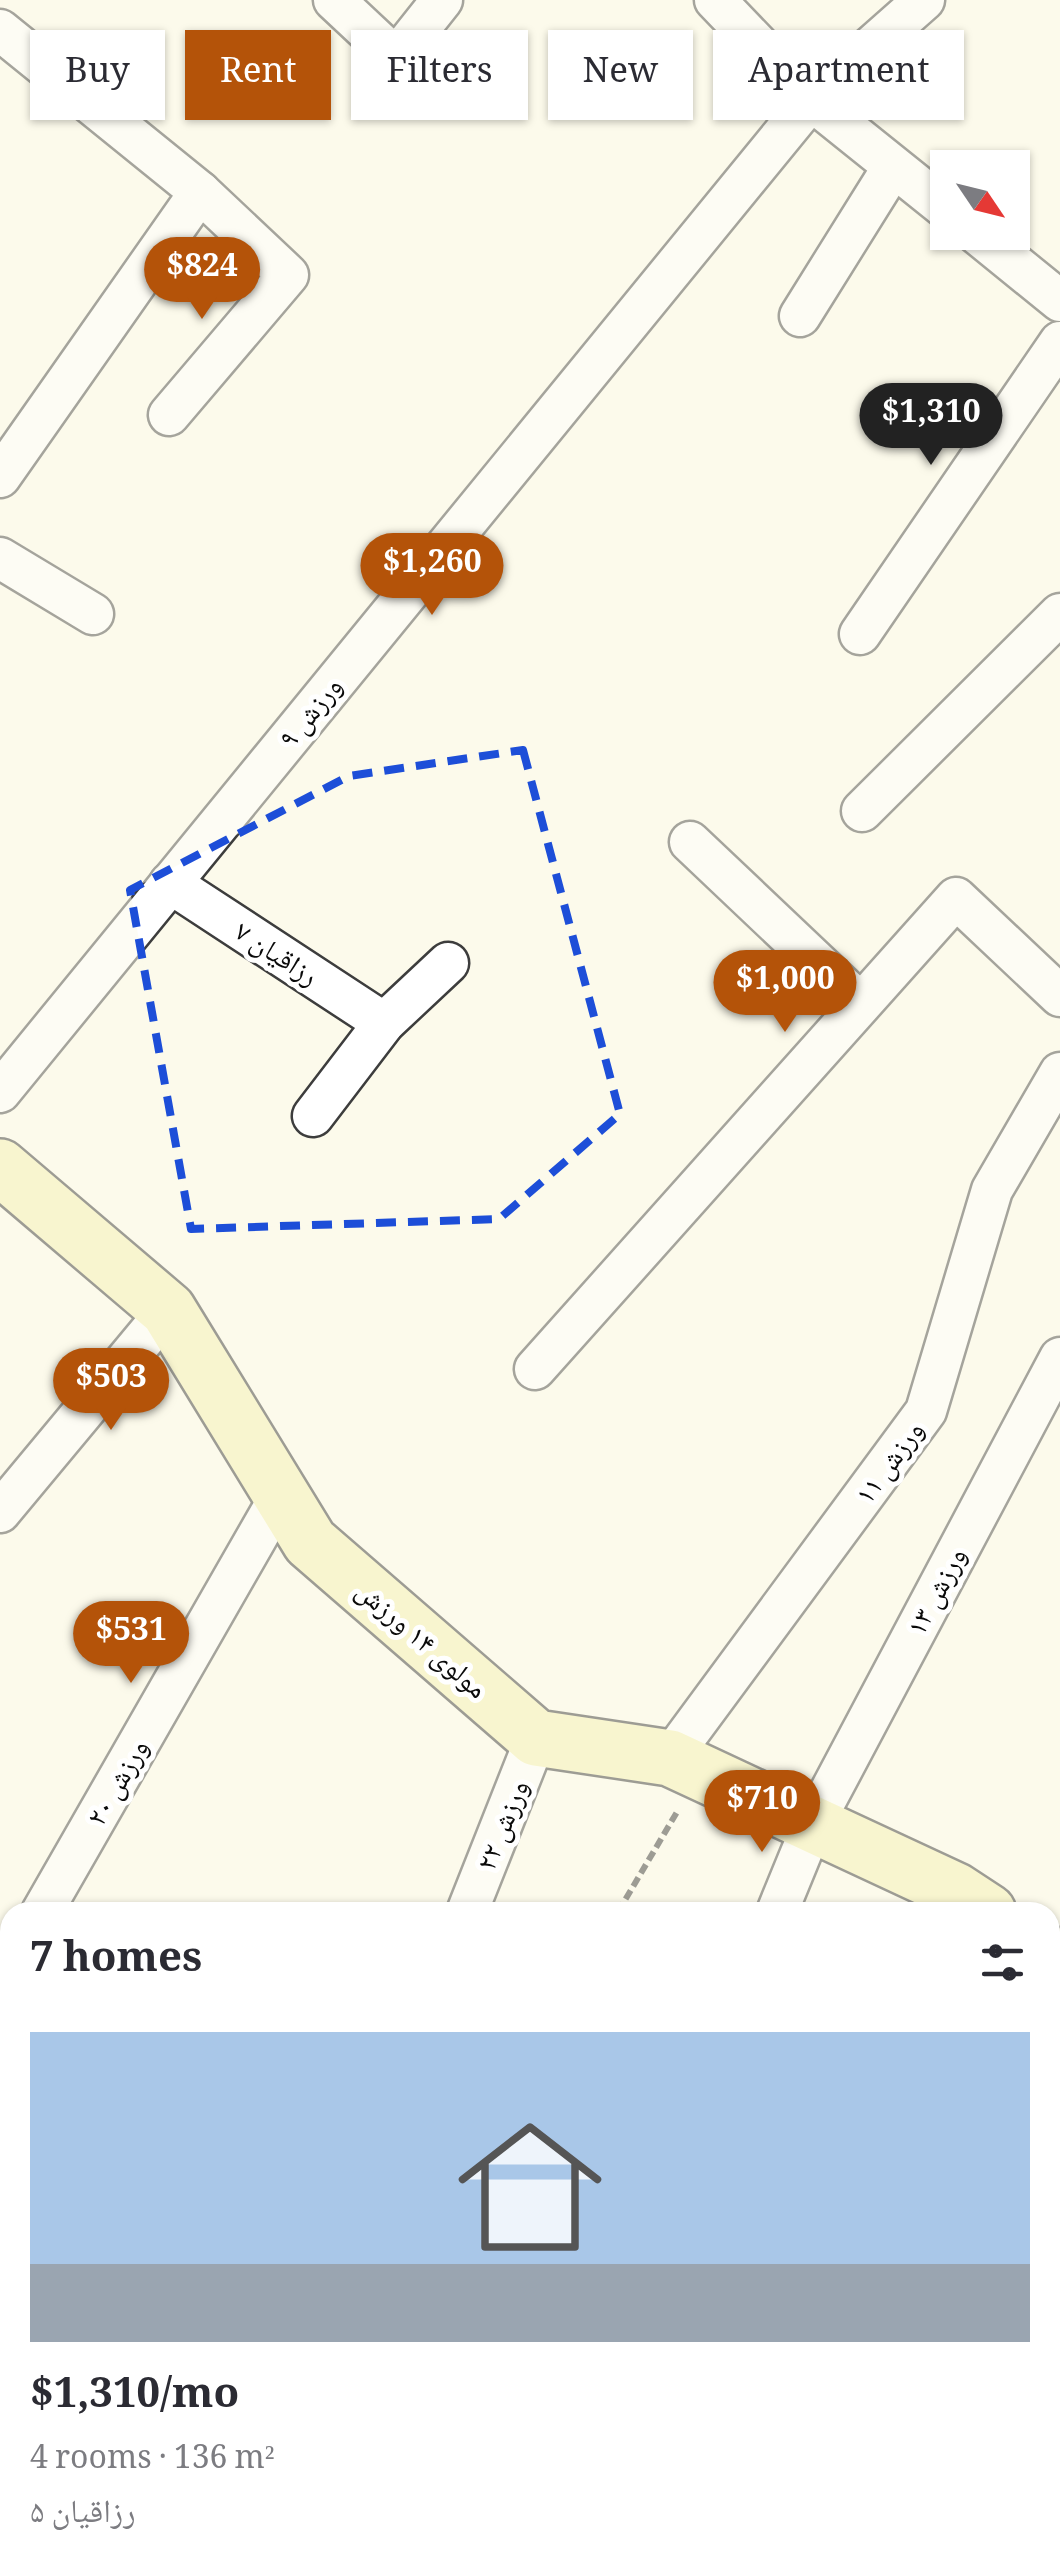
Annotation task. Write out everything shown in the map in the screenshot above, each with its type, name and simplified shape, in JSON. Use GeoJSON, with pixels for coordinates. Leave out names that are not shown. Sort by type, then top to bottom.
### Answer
{"type":"FeatureCollection","features":[{"type":"Feature","properties":{"kind":"street"},"geometry":{"type":"LineString","coordinates":[[334,0],[396,58],[442,0]]}},
{"type":"Feature","properties":{"kind":"street"},"geometry":{"type":"LineString","coordinates":[[715,0],[744,30]]}},
{"type":"Feature","properties":{"kind":"street","name":"ورزش ۹"},"geometry":{"type":"LineString","coordinates":[[890,30],[924,0]]}},
{"type":"Feature","properties":{"kind":"street"},"geometry":{"type":"LineString","coordinates":[[0,30],[200,192],[288,275],[169,416]]}},
{"type":"Feature","properties":{"kind":"street","name":"ورزش ۹"},"geometry":{"type":"LineString","coordinates":[[0,1092],[795,120]]}},
{"type":"Feature","properties":{"kind":"street"},"geometry":{"type":"LineString","coordinates":[[835,120],[930,196]]}},
{"type":"Feature","properties":{"kind":"street"},"geometry":{"type":"LineString","coordinates":[[800,316],[893,167]]}},
{"type":"Feature","properties":{"kind":"street"},"geometry":{"type":"LineString","coordinates":[[0,477],[200,192]]}},
{"type":"Feature","properties":{"kind":"street"},"geometry":{"type":"LineString","coordinates":[[997,250],[1060,301]]}},
{"type":"Feature","properties":{"kind":"street"},"geometry":{"type":"LineString","coordinates":[[860,634],[1060,342]]}},
{"type":"Feature","properties":{"kind":"street"},"geometry":{"type":"LineString","coordinates":[[0,558],[93,614]]}},
{"type":"Feature","properties":{"kind":"street"},"geometry":{"type":"LineString","coordinates":[[862,811],[1060,614]]}},
{"type":"Feature","properties":{"kind":"street"},"geometry":{"type":"LineString","coordinates":[[690,842],[860,1002]]}},
{"type":"Feature","properties":{"kind":"street","name":"رزاقیان ۷"},"geometry":{"type":"LineString","coordinates":[[170,883],[384,1024]]}},
{"type":"Feature","properties":{"kind":"street"},"geometry":{"type":"LineString","coordinates":[[536,1369],[956,898],[1060,996]]}},
{"type":"Feature","properties":{"kind":"street"},"geometry":{"type":"LineString","coordinates":[[313,1116],[384,1024],[448,963]]}},
{"type":"Feature","properties":{"kind":"street","name":"ورزش ۱۱"},"geometry":{"type":"LineString","coordinates":[[686,1765],[926,1411],[992,1190],[1060,1074]]}},
{"type":"Feature","properties":{"kind":"street","name":"مولوی ۱۴ ورزش"},"geometry":{"type":"LineString","coordinates":[[0,1167],[168,1310],[310,1542],[536,1738]]}},
{"type":"Feature","properties":{"kind":"street"},"geometry":{"type":"LineString","coordinates":[[0,1512],[168,1310]]}},
{"type":"Feature","properties":{"kind":"street","name":"ورزش ۱۳"},"geometry":{"type":"LineString","coordinates":[[780,1902],[813,1824],[1060,1358]]}},
{"type":"Feature","properties":{"kind":"street","name":"ورزش ۲۰"},"geometry":{"type":"LineString","coordinates":[[48,1902],[280,1494]]}},
{"type":"Feature","properties":{"kind":"street"},"geometry":{"type":"LineString","coordinates":[[536,1738],[686,1765],[973,1902]]}},
{"type":"Feature","properties":{"kind":"street","name":"ورزش ۲۲"},"geometry":{"type":"LineString","coordinates":[[471,1902],[536,1738]]}},
{"type":"Feature","properties":{"kind":"path"},"geometry":{"type":"LineString","coordinates":[[623,1902],[686,1765]]}},
{"type":"Feature","properties":{"kind":"highlighted area"},"geometry":{"type":"Polygon","coordinates":[[[523,750],[620,1114],[499,1219],[191,1229],[130,890],[349,776],[523,750]]]}}]}
